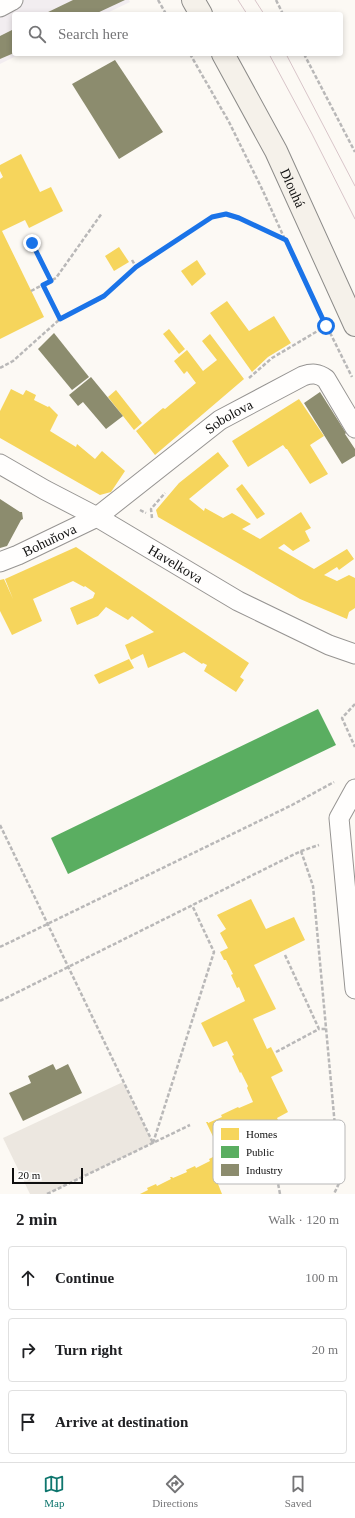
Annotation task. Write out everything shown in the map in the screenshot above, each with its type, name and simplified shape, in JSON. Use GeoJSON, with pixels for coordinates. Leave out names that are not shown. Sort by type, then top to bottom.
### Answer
{"type":"FeatureCollection","features":[{"type":"Feature","properties":{"kind":"street"},"geometry":{"type":"LineString","coordinates":[[0,7],[13,0]]}},
{"type":"Feature","properties":{"kind":"street"},"geometry":{"type":"LineString","coordinates":[[193,0],[200,12]]}},
{"type":"Feature","properties":{"kind":"street","name":"Dlouhá"},"geometry":{"type":"LineString","coordinates":[[224,56],[276,150],[355,325]]}},
{"type":"Feature","properties":{"kind":"street","name":"Sobolova"},"geometry":{"type":"LineString","coordinates":[[97,517],[220,420],[303,376],[312,373],[321,375],[326,379],[355,428]]}},
{"type":"Feature","properties":{"kind":"street","name":"Havelkova"},"geometry":{"type":"LineString","coordinates":[[0,464],[44,490],[97,517],[238,601],[328,645],[355,654]]}},
{"type":"Feature","properties":{"kind":"street","name":"Bohuňova"},"geometry":{"type":"LineString","coordinates":[[0,562],[18,555],[97,517]]}},
{"type":"Feature","properties":{"kind":"street"},"geometry":{"type":"LineString","coordinates":[[355,789],[340,818],[355,989]]}},
{"type":"Feature","properties":{"kind":"path"},"geometry":{"type":"LineString","coordinates":[[158,0],[165,12]]}},
{"type":"Feature","properties":{"kind":"path"},"geometry":{"type":"LineString","coordinates":[[276,0],[282,12]]}},
{"type":"Feature","properties":{"kind":"path"},"geometry":{"type":"LineString","coordinates":[[191,56],[230,122],[355,382]]}},
{"type":"Feature","properties":{"kind":"path"},"geometry":{"type":"LineString","coordinates":[[305,56],[355,152]]}},
{"type":"Feature","properties":{"kind":"path"},"geometry":{"type":"LineString","coordinates":[[31,291],[56,278],[102,213]]}},
{"type":"Feature","properties":{"kind":"path"},"geometry":{"type":"LineString","coordinates":[[0,368],[14,361],[60,319],[104,296],[136,267],[212,217],[226,214],[239,218],[286,240]]}},
{"type":"Feature","properties":{"kind":"path"},"geometry":{"type":"LineString","coordinates":[[32,243],[51,281]]}},
{"type":"Feature","properties":{"kind":"path"},"geometry":{"type":"LineString","coordinates":[[132,260],[136,267]]}},
{"type":"Feature","properties":{"kind":"path"},"geometry":{"type":"LineString","coordinates":[[43,285],[60,319]]}},
{"type":"Feature","properties":{"kind":"path"},"geometry":{"type":"LineString","coordinates":[[152,518],[152,509],[165,492]]}},
{"type":"Feature","properties":{"kind":"path"},"geometry":{"type":"LineString","coordinates":[[355,704],[342,718],[355,747]]}},
{"type":"Feature","properties":{"kind":"path"},"geometry":{"type":"LineString","coordinates":[[0,947],[292,805],[334,782]]}},
{"type":"Feature","properties":{"kind":"path"},"geometry":{"type":"LineString","coordinates":[[0,825],[152,1143]]}},
{"type":"Feature","properties":{"kind":"path"},"geometry":{"type":"LineString","coordinates":[[0,1001],[301,851],[342,838]]}},
{"type":"Feature","properties":{"kind":"path"},"geometry":{"type":"LineString","coordinates":[[301,851],[313,886],[334,1120]]}},
{"type":"Feature","properties":{"kind":"path"},"geometry":{"type":"LineString","coordinates":[[152,1143],[214,952],[192,905]]}},
{"type":"Feature","properties":{"kind":"path"},"geometry":{"type":"LineString","coordinates":[[284,955],[319,1029]]}},
{"type":"Feature","properties":{"kind":"path"},"geometry":{"type":"LineString","coordinates":[[276,1052],[319,1029],[326,1029]]}},
{"type":"Feature","properties":{"kind":"path"},"geometry":{"type":"LineString","coordinates":[[47,1194],[190,1125]]}},
{"type":"Feature","properties":{"kind":"path"},"geometry":{"type":"LineString","coordinates":[[278,1184],[280,1194]]}},
{"type":"Feature","properties":{"kind":"path"},"geometry":{"type":"LineString","coordinates":[[334,1194],[339,1184]]}},
{"type":"Feature","properties":{"kind":"shaded area"},"geometry":{"type":"Polygon","coordinates":[[[23,0],[129,0],[130,2],[109,12],[12,12],[12,56],[16,56],[0,64],[0,10],[23,0]]]}},
{"type":"Feature","properties":{"kind":"shaded area"},"geometry":{"type":"Polygon","coordinates":[[[123,1082],[153,1143],[47,1194],[30,1194],[3,1138],[123,1082]]]}},
{"type":"Feature","properties":{"kind":"building: Homes"},"geometry":{"type":"Polygon","coordinates":[[[21,154],[40,192],[51,187],[63,211],[29,228],[25,220],[2,231],[44,317],[0,339],[0,179],[3,177],[0,171],[0,165],[21,154]]]}},
{"type":"Feature","properties":{"kind":"building: Homes"},"geometry":{"type":"Polygon","coordinates":[[[119,247],[129,262],[114,271],[105,256],[119,247]]]}},
{"type":"Feature","properties":{"kind":"building: Homes"},"geometry":{"type":"Polygon","coordinates":[[[197,260],[206,274],[192,286],[181,271],[197,260]]]}},
{"type":"Feature","properties":{"kind":"building: Homes"},"geometry":{"type":"Polygon","coordinates":[[[227,301],[249,331],[274,316],[291,343],[268,357],[252,372],[210,313],[227,301]]]}},
{"type":"Feature","properties":{"kind":"building: Homes"},"geometry":{"type":"Polygon","coordinates":[[[169,329],[185,349],[179,354],[163,334],[169,329]]]}},
{"type":"Feature","properties":{"kind":"building: Homes"},"geometry":{"type":"Polygon","coordinates":[[[210,334],[244,379],[155,455],[136,431],[196,383],[187,371],[184,374],[174,361],[187,350],[203,371],[217,360],[202,341],[210,334]]]}},
{"type":"Feature","properties":{"kind":"building: Homes"},"geometry":{"type":"Polygon","coordinates":[[[11,389],[23,395],[26,390],[36,395],[34,400],[48,407],[49,406],[58,415],[50,431],[76,447],[77,444],[95,459],[102,451],[125,471],[111,492],[100,495],[0,438],[0,411],[11,389]]]}},
{"type":"Feature","properties":{"kind":"building: Homes"},"geometry":{"type":"Polygon","coordinates":[[[116,390],[142,423],[134,430],[108,397],[116,390]]]}},
{"type":"Feature","properties":{"kind":"building: Homes"},"geometry":{"type":"Polygon","coordinates":[[[299,399],[324,436],[310,445],[328,474],[310,484],[283,445],[248,467],[232,441],[299,399]]]}},
{"type":"Feature","properties":{"kind":"building: Homes"},"geometry":{"type":"Polygon","coordinates":[[[218,452],[229,466],[189,499],[204,511],[205,508],[223,518],[232,513],[251,524],[242,529],[260,539],[301,512],[311,528],[305,531],[310,541],[293,551],[284,544],[278,548],[314,569],[347,549],[354,559],[339,570],[337,567],[324,575],[337,581],[349,575],[355,578],[355,608],[349,612],[347,619],[300,599],[158,517],[156,510],[179,483],[218,452]]]}},
{"type":"Feature","properties":{"kind":"building: Homes"},"geometry":{"type":"Polygon","coordinates":[[[242,484],[265,514],[257,519],[236,489],[242,484]]]}},
{"type":"Feature","properties":{"kind":"building: Homes"},"geometry":{"type":"Polygon","coordinates":[[[76,547],[249,663],[240,677],[244,680],[236,692],[204,671],[207,665],[202,664],[184,652],[148,668],[143,654],[131,660],[125,645],[154,632],[132,616],[128,620],[106,607],[98,616],[77,625],[70,608],[93,598],[95,593],[85,586],[84,587],[73,581],[33,599],[42,621],[12,635],[0,611],[0,580],[4,579],[13,599],[5,579],[76,547]]]}},
{"type":"Feature","properties":{"kind":"building: Homes"},"geometry":{"type":"Polygon","coordinates":[[[129,659],[134,668],[99,684],[94,675],[129,659]]]}},
{"type":"Feature","properties":{"kind":"building: Homes"},"geometry":{"type":"Polygon","coordinates":[[[251,899],[266,929],[294,917],[305,940],[254,965],[276,1009],[253,1019],[267,1049],[271,1047],[283,1071],[271,1077],[288,1112],[277,1118],[278,1120],[215,1120],[222,1117],[221,1115],[253,1102],[247,1088],[248,1086],[232,1056],[234,1055],[227,1041],[213,1047],[201,1023],[245,1001],[239,987],[237,988],[231,975],[233,974],[226,960],[224,960],[220,952],[228,948],[220,933],[226,929],[217,915],[251,899]]]}},
{"type":"Feature","properties":{"kind":"building: Homes"},"geometry":{"type":"Polygon","coordinates":[[[213,1121],[213,1136],[206,1122],[208,1123],[213,1121]]]}},
{"type":"Feature","properties":{"kind":"building: Homes"},"geometry":{"type":"Polygon","coordinates":[[[213,1157],[213,1184],[218,1184],[222,1194],[140,1194],[148,1190],[147,1188],[156,1184],[157,1186],[171,1179],[170,1177],[173,1178],[187,1172],[186,1170],[195,1166],[196,1168],[210,1161],[209,1159],[213,1157]]]}},
{"type":"Feature","properties":{"kind":"building: Public"},"geometry":{"type":"Polygon","coordinates":[[[318,709],[336,745],[68,874],[51,838],[318,709]]]}},
{"type":"Feature","properties":{"kind":"building: Industry"},"geometry":{"type":"Polygon","coordinates":[[[73,0],[125,0],[99,12],[48,12],[73,0]]]}},
{"type":"Feature","properties":{"kind":"building: Industry"},"geometry":{"type":"Polygon","coordinates":[[[12,30],[12,54],[0,59],[0,36],[12,30]]]}},
{"type":"Feature","properties":{"kind":"building: Industry"},"geometry":{"type":"Polygon","coordinates":[[[115,60],[163,132],[119,159],[72,84],[115,60]]]}},
{"type":"Feature","properties":{"kind":"building: Industry"},"geometry":{"type":"Polygon","coordinates":[[[54,333],[89,377],[72,390],[38,349],[54,333]]]}},
{"type":"Feature","properties":{"kind":"building: Industry"},"geometry":{"type":"Polygon","coordinates":[[[91,377],[123,416],[106,429],[83,402],[78,406],[69,395],[91,377]]]}},
{"type":"Feature","properties":{"kind":"building: Industry"},"geometry":{"type":"Polygon","coordinates":[[[320,392],[355,449],[355,456],[342,464],[304,403],[320,392]]]}},
{"type":"Feature","properties":{"kind":"building: Industry"},"geometry":{"type":"Polygon","coordinates":[[[0,499],[22,512],[23,519],[21,520],[7,546],[0,548],[0,499]]]}},
{"type":"Feature","properties":{"kind":"building: Industry"},"geometry":{"type":"Polygon","coordinates":[[[53,1064],[56,1070],[68,1064],[82,1093],[23,1121],[9,1093],[31,1083],[28,1076],[53,1064]]]}},
{"type":"Feature","properties":{"kind":"tram line"},"geometry":{"type":"LineString","coordinates":[[238,0],[246,12]]}},
{"type":"Feature","properties":{"kind":"tram line"},"geometry":{"type":"LineString","coordinates":[[255,0],[263,12]]}},
{"type":"Feature","properties":{"kind":"tram line"},"geometry":{"type":"LineString","coordinates":[[270,56],[355,219]]}},
{"type":"Feature","properties":{"kind":"tram line"},"geometry":{"type":"LineString","coordinates":[[287,56],[355,186]]}},
{"type":"Feature","properties":{"kind":"route"},"geometry":{"type":"LineString","coordinates":[[32,243],[51,281],[43,285],[60,319],[104,296],[136,267],[184,234],[212,217],[226,214],[239,218],[286,240],[326,326]]}}]}
